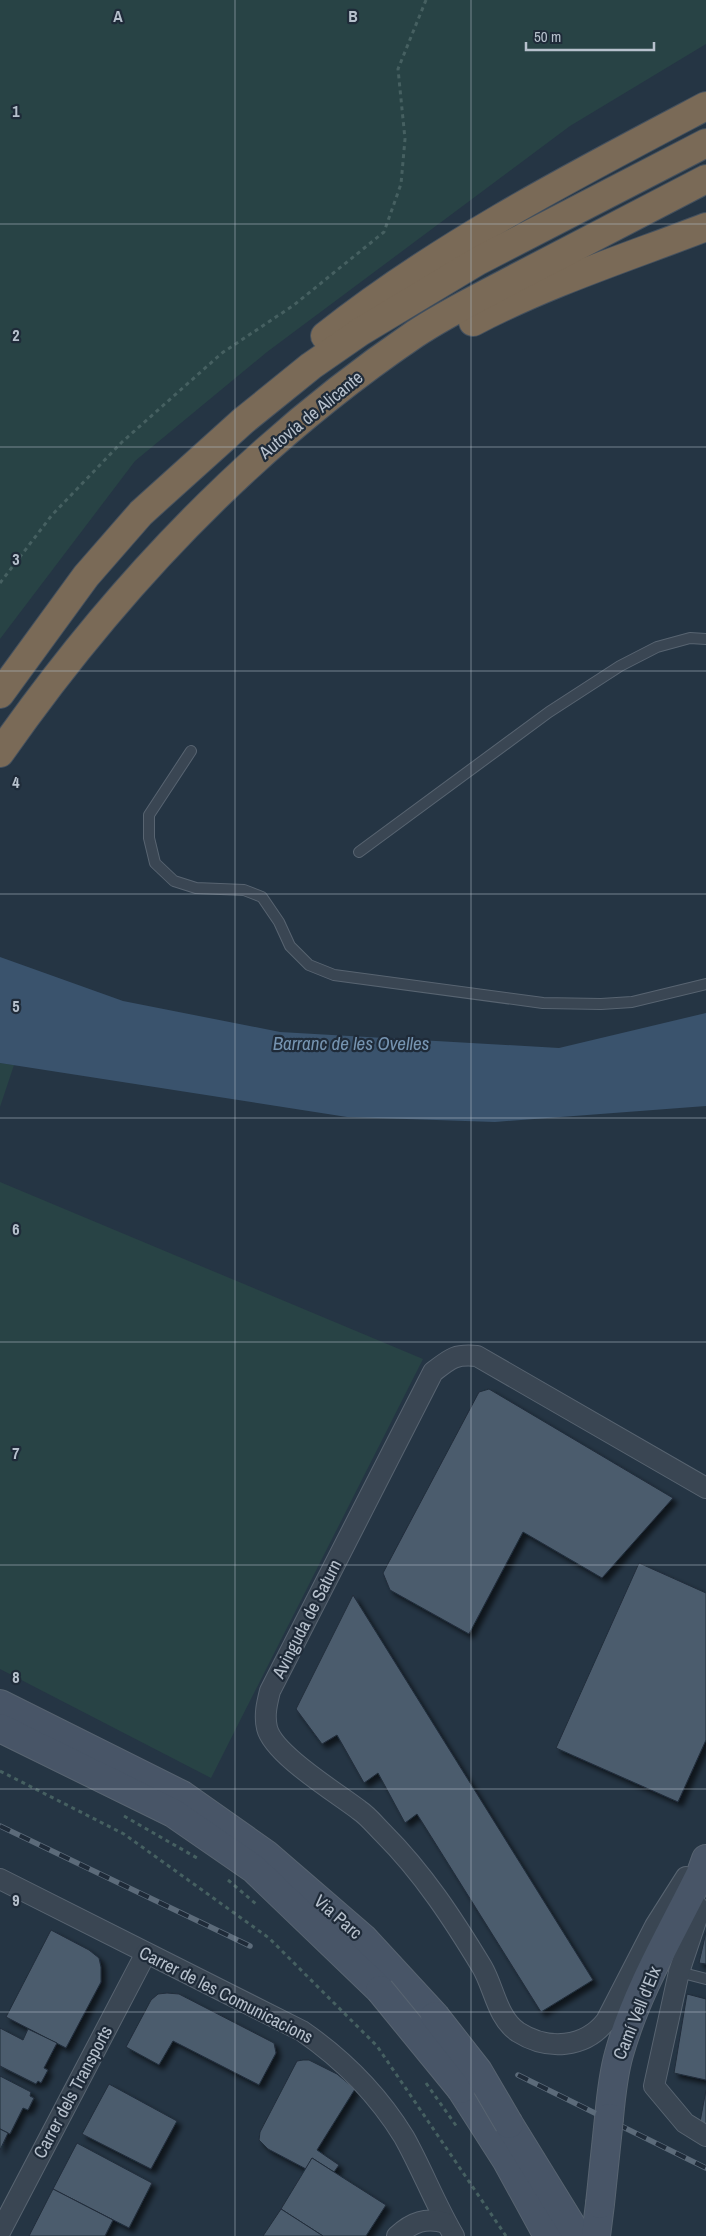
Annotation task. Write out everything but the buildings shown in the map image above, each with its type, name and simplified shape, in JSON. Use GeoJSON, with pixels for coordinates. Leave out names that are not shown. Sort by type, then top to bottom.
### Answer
{"type":"FeatureCollection","features":[{"type":"Feature","properties":{"kind":"highway"},"geometry":{"type":"LineString","coordinates":[[141,513],[175,464],[248,398],[366,304],[477,231],[706,106]]}},
{"type":"Feature","properties":{"kind":"highway","name":"Autovía de Alicante"},"geometry":{"type":"LineString","coordinates":[[0,694],[86,576],[141,513],[243,420],[311,366],[360,332],[478,260],[706,143]]}},
{"type":"Feature","properties":{"kind":"highway","name":"Autovía de Alicante"},"geometry":{"type":"LineString","coordinates":[[0,753],[125,590],[182,528],[257,457],[337,392],[416,333],[546,261],[706,179]]}},
{"type":"Feature","properties":{"kind":"highway"},"geometry":{"type":"LineString","coordinates":[[416,333],[455,332],[504,306],[537,292],[706,227]]}},
{"type":"Feature","properties":{"kind":"main road","name":"Via Parc"},"geometry":{"type":"LineString","coordinates":[[0,1704],[182,1795],[267,1854],[363,1938],[435,2016],[478,2071],[578,2236]]}},
{"type":"Feature","properties":{"kind":"main road","name":"Via Parc"},"geometry":{"type":"LineString","coordinates":[[0,1728],[173,1814],[254,1869],[380,1990],[460,2089],[507,2161],[548,2236]]}},
{"type":"Feature","properties":{"kind":"main road","name":"Camí Vell d'Elx"},"geometry":{"type":"LineString","coordinates":[[596,2236],[614,2076],[626,2034],[639,2000],[697,1903],[706,1859]]}},
{"type":"Feature","properties":{"kind":"street","name":"Avinguda de Saturn"},"geometry":{"type":"LineString","coordinates":[[587,2039],[561,2044],[537,2040],[518,2031],[504,2016],[483,1969],[441,1901],[401,1851],[361,1811],[312,1776],[275,1743],[267,1730],[265,1714],[270,1691],[433,1372],[459,1355],[477,1356],[706,1488]]}},
{"type":"Feature","properties":{"kind":"street","name":"Camí Vell d'Elx"},"geometry":{"type":"LineString","coordinates":[[587,2039],[597,2032],[606,2021],[655,1926],[706,1851]]}},
{"type":"Feature","properties":{"kind":"street","name":"Carrer de les Comunicacions"},"geometry":{"type":"LineString","coordinates":[[0,1879],[302,2031],[330,2050],[363,2082],[385,2109],[404,2139],[450,2230]]}},
{"type":"Feature","properties":{"kind":"street"},"geometry":{"type":"LineString","coordinates":[[697,1903],[697,1918],[679,1972],[654,2086],[685,2122],[706,2136]]}},
{"type":"Feature","properties":{"kind":"street","name":"Carrer dels Transports"},"geometry":{"type":"LineString","coordinates":[[0,2232],[146,1953]]}},
{"type":"Feature","properties":{"kind":"street"},"geometry":{"type":"LineString","coordinates":[[397,2236],[414,2222],[432,2220],[450,2230]]}},
{"type":"Feature","properties":{"kind":"lane"},"geometry":{"type":"LineString","coordinates":[[359,852],[549,712],[620,666],[657,647],[690,638],[706,639]]}},
{"type":"Feature","properties":{"kind":"lane"},"geometry":{"type":"LineString","coordinates":[[191,751],[150,815],[149,838],[155,863],[174,882],[196,888],[244,890],[262,897],[279,922],[290,946],[309,965],[334,975],[543,1003],[602,1004],[632,1002],[706,984]]}},
{"type":"Feature","properties":{"kind":"lane"},"geometry":{"type":"LineString","coordinates":[[679,1972],[706,1979]]}},
{"type":"Feature","properties":{"kind":"path"},"geometry":{"type":"LineString","coordinates":[[0,582],[52,515],[120,443],[222,353],[294,305],[384,232],[401,184],[404,157],[405,139],[398,69],[426,0]]}},
{"type":"Feature","properties":{"kind":"path"},"geometry":{"type":"LineString","coordinates":[[0,1771],[124,1834],[269,1938],[378,2046],[506,2236]]}},
{"type":"Feature","properties":{"kind":"path"},"geometry":{"type":"LineString","coordinates":[[117,1811],[200,1860]]}},
{"type":"Feature","properties":{"kind":"path"},"geometry":{"type":"LineString","coordinates":[[224,1876],[262,1909]]}},
{"type":"Feature","properties":{"kind":"path"},"geometry":{"type":"LineString","coordinates":[[425,2082],[459,2129]]}},
{"type":"Feature","properties":{"kind":"green space"},"geometry":{"type":"Polygon","coordinates":[[[0,0],[706,0],[706,44],[570,126],[267,352],[135,461],[0,639],[0,0]]]}},
{"type":"Feature","properties":{"kind":"green space"},"geometry":{"type":"Polygon","coordinates":[[[0,1063],[14,1065],[0,1107],[0,1063]]]}},
{"type":"Feature","properties":{"kind":"green space"},"geometry":{"type":"Polygon","coordinates":[[[0,1182],[423,1359],[211,1778],[0,1669],[0,1182]]]}},
{"type":"Feature","properties":{"kind":"water","name":"Barranc de les Ovelles"},"geometry":{"type":"Polygon","coordinates":[[[0,957],[123,1001],[280,1032],[559,1048],[706,1013],[706,1106],[495,1122],[347,1117],[0,1063],[0,957]]]}},
{"type":"Feature","properties":{"kind":"railway"},"geometry":{"type":"LineString","coordinates":[[0,1826],[250,1946]]}},
{"type":"Feature","properties":{"kind":"railway"},"geometry":{"type":"LineString","coordinates":[[518,2075],[706,2168]]}}]}
